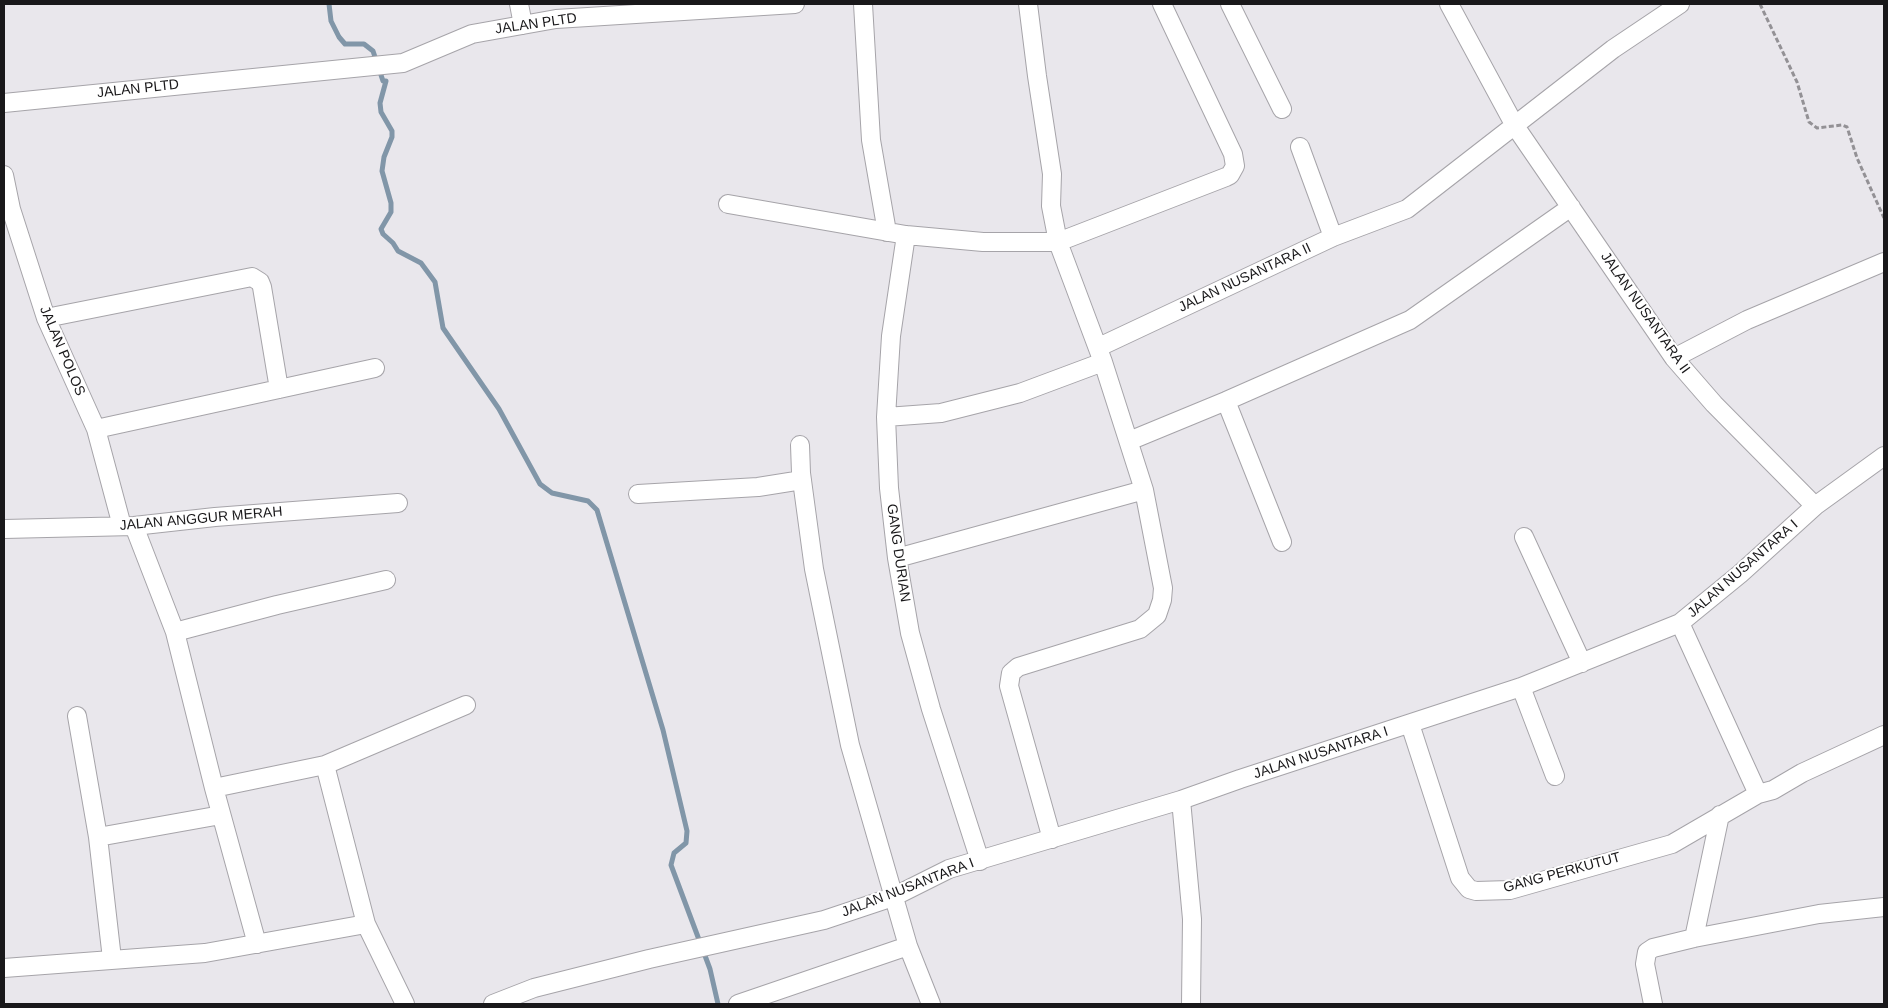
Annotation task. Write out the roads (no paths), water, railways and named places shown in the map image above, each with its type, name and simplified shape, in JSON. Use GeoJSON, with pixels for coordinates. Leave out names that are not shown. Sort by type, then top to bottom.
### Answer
{"type":"FeatureCollection","features":[{"type":"Feature","properties":{"kind":"street"},"geometry":{"type":"LineString","coordinates":[[518,4],[523,25]]}},
{"type":"Feature","properties":{"kind":"street","name":"JALAN PLTD"},"geometry":{"type":"LineString","coordinates":[[4,103],[168,85],[403,63],[472,34],[556,18],[795,4]]}},
{"type":"Feature","properties":{"kind":"street"},"geometry":{"type":"LineString","coordinates":[[863,4],[871,140],[887,232]]}},
{"type":"Feature","properties":{"kind":"street"},"geometry":{"type":"LineString","coordinates":[[1028,4],[1052,174],[1051,206],[1058,242],[1101,355],[1144,490],[1163,588],[1162,600],[1157,615],[1140,629],[1018,667],[1011,673],[1009,686],[1052,839]]}},
{"type":"Feature","properties":{"kind":"street"},"geometry":{"type":"LineString","coordinates":[[728,204],[906,235],[983,242],[1058,242],[1226,178],[1235,166],[1233,154],[1162,4]]}},
{"type":"Feature","properties":{"kind":"street"},"geometry":{"type":"LineString","coordinates":[[1230,4],[1282,109]]}},
{"type":"Feature","properties":{"kind":"street","name":"JALAN NUSANTARA II"},"geometry":{"type":"LineString","coordinates":[[1449,4],[1515,126],[1674,358],[1714,404],[1815,506]]}},
{"type":"Feature","properties":{"kind":"street","name":"JALAN NUSANTARA II"},"geometry":{"type":"LineString","coordinates":[[886,417],[941,413],[1020,393],[1101,355],[1333,237],[1407,209],[1613,49],[1680,4]]}},
{"type":"Feature","properties":{"kind":"street"},"geometry":{"type":"LineString","coordinates":[[1300,147],[1333,237]]}},
{"type":"Feature","properties":{"kind":"street","name":"JALAN POLOS"},"geometry":{"type":"LineString","coordinates":[[4,175],[11,208],[46,318],[96,429],[128,526],[176,632],[214,788],[257,944]]}},
{"type":"Feature","properties":{"kind":"street"},"geometry":{"type":"LineString","coordinates":[[1129,441],[1226,401],[1410,320],[1571,206]]}},
{"type":"Feature","properties":{"kind":"street","name":"GANG DURIAN"},"geometry":{"type":"LineString","coordinates":[[906,235],[891,336],[886,417],[889,488],[897,558],[910,633],[931,709],[980,861]]}},
{"type":"Feature","properties":{"kind":"street"},"geometry":{"type":"LineString","coordinates":[[1674,358],[1747,320],[1884,262]]}},
{"type":"Feature","properties":{"kind":"street"},"geometry":{"type":"LineString","coordinates":[[46,318],[252,277],[260,282],[262,287],[279,389]]}},
{"type":"Feature","properties":{"kind":"street"},"geometry":{"type":"LineString","coordinates":[[96,429],[376,368]]}},
{"type":"Feature","properties":{"kind":"street"},"geometry":{"type":"LineString","coordinates":[[1226,401],[1282,542]]}},
{"type":"Feature","properties":{"kind":"street"},"geometry":{"type":"LineString","coordinates":[[800,445],[802,480],[814,569],[850,745],[908,946],[931,1004]]}},
{"type":"Feature","properties":{"kind":"street","name":"JALAN NUSANTARA I"},"geometry":{"type":"LineString","coordinates":[[493,1004],[534,988],[698,948],[824,920],[894,897],[949,869],[1181,800],[1521,687],[1582,663],[1680,624],[1740,574],[1815,506],[1884,456]]}},
{"type":"Feature","properties":{"kind":"street"},"geometry":{"type":"LineString","coordinates":[[638,494],[758,487],[802,480]]}},
{"type":"Feature","properties":{"kind":"street"},"geometry":{"type":"LineString","coordinates":[[897,558],[1144,490]]}},
{"type":"Feature","properties":{"kind":"street","name":"JALAN ANGGUR MERAH"},"geometry":{"type":"LineString","coordinates":[[4,529],[128,526],[215,517],[398,503]]}},
{"type":"Feature","properties":{"kind":"street"},"geometry":{"type":"LineString","coordinates":[[1524,537],[1582,663]]}},
{"type":"Feature","properties":{"kind":"street"},"geometry":{"type":"LineString","coordinates":[[176,632],[277,604],[386,580]]}},
{"type":"Feature","properties":{"kind":"street"},"geometry":{"type":"LineString","coordinates":[[1680,624],[1758,794]]}},
{"type":"Feature","properties":{"kind":"street"},"geometry":{"type":"LineString","coordinates":[[1521,687],[1556,776]]}},
{"type":"Feature","properties":{"kind":"street"},"geometry":{"type":"LineString","coordinates":[[214,788],[326,765],[466,705]]}},
{"type":"Feature","properties":{"kind":"street"},"geometry":{"type":"LineString","coordinates":[[77,716],[98,838],[112,959]]}},
{"type":"Feature","properties":{"kind":"street","name":"GANG PERKUTUT"},"geometry":{"type":"LineString","coordinates":[[1410,724],[1460,878],[1469,889],[1484,892],[1510,890],[1672,844],[1758,794],[1773,790],[1802,772],[1884,735]]}},
{"type":"Feature","properties":{"kind":"street"},"geometry":{"type":"LineString","coordinates":[[326,765],[366,924],[405,1004]]}},
{"type":"Feature","properties":{"kind":"street"},"geometry":{"type":"LineString","coordinates":[[1181,800],[1192,919],[1192,1004]]}},
{"type":"Feature","properties":{"kind":"street"},"geometry":{"type":"LineString","coordinates":[[98,838],[222,815]]}},
{"type":"Feature","properties":{"kind":"street"},"geometry":{"type":"LineString","coordinates":[[1694,938],[1720,815]]}},
{"type":"Feature","properties":{"kind":"street"},"geometry":{"type":"LineString","coordinates":[[1653,1004],[1645,964],[1648,952],[1654,948],[1694,938],[1819,914],[1884,907]]}},
{"type":"Feature","properties":{"kind":"street"},"geometry":{"type":"LineString","coordinates":[[4,968],[205,954],[366,924]]}},
{"type":"Feature","properties":{"kind":"street"},"geometry":{"type":"LineString","coordinates":[[738,1004],[908,946]]}},
{"type":"Feature","properties":{"kind":"waterway"},"geometry":{"type":"LineString","coordinates":[[329,4],[331,21],[339,37],[345,44],[364,44],[373,51],[383,81],[386,81],[380,103],[381,112],[392,131],[392,137],[384,157],[382,171],[391,203],[391,212],[381,229],[383,234],[393,243],[398,251],[421,263],[435,282],[443,328],[499,409],[540,484],[552,493],[588,501],[597,510],[663,730],[687,831],[686,843],[674,853],[671,865],[710,969],[718,1004]]}}]}
